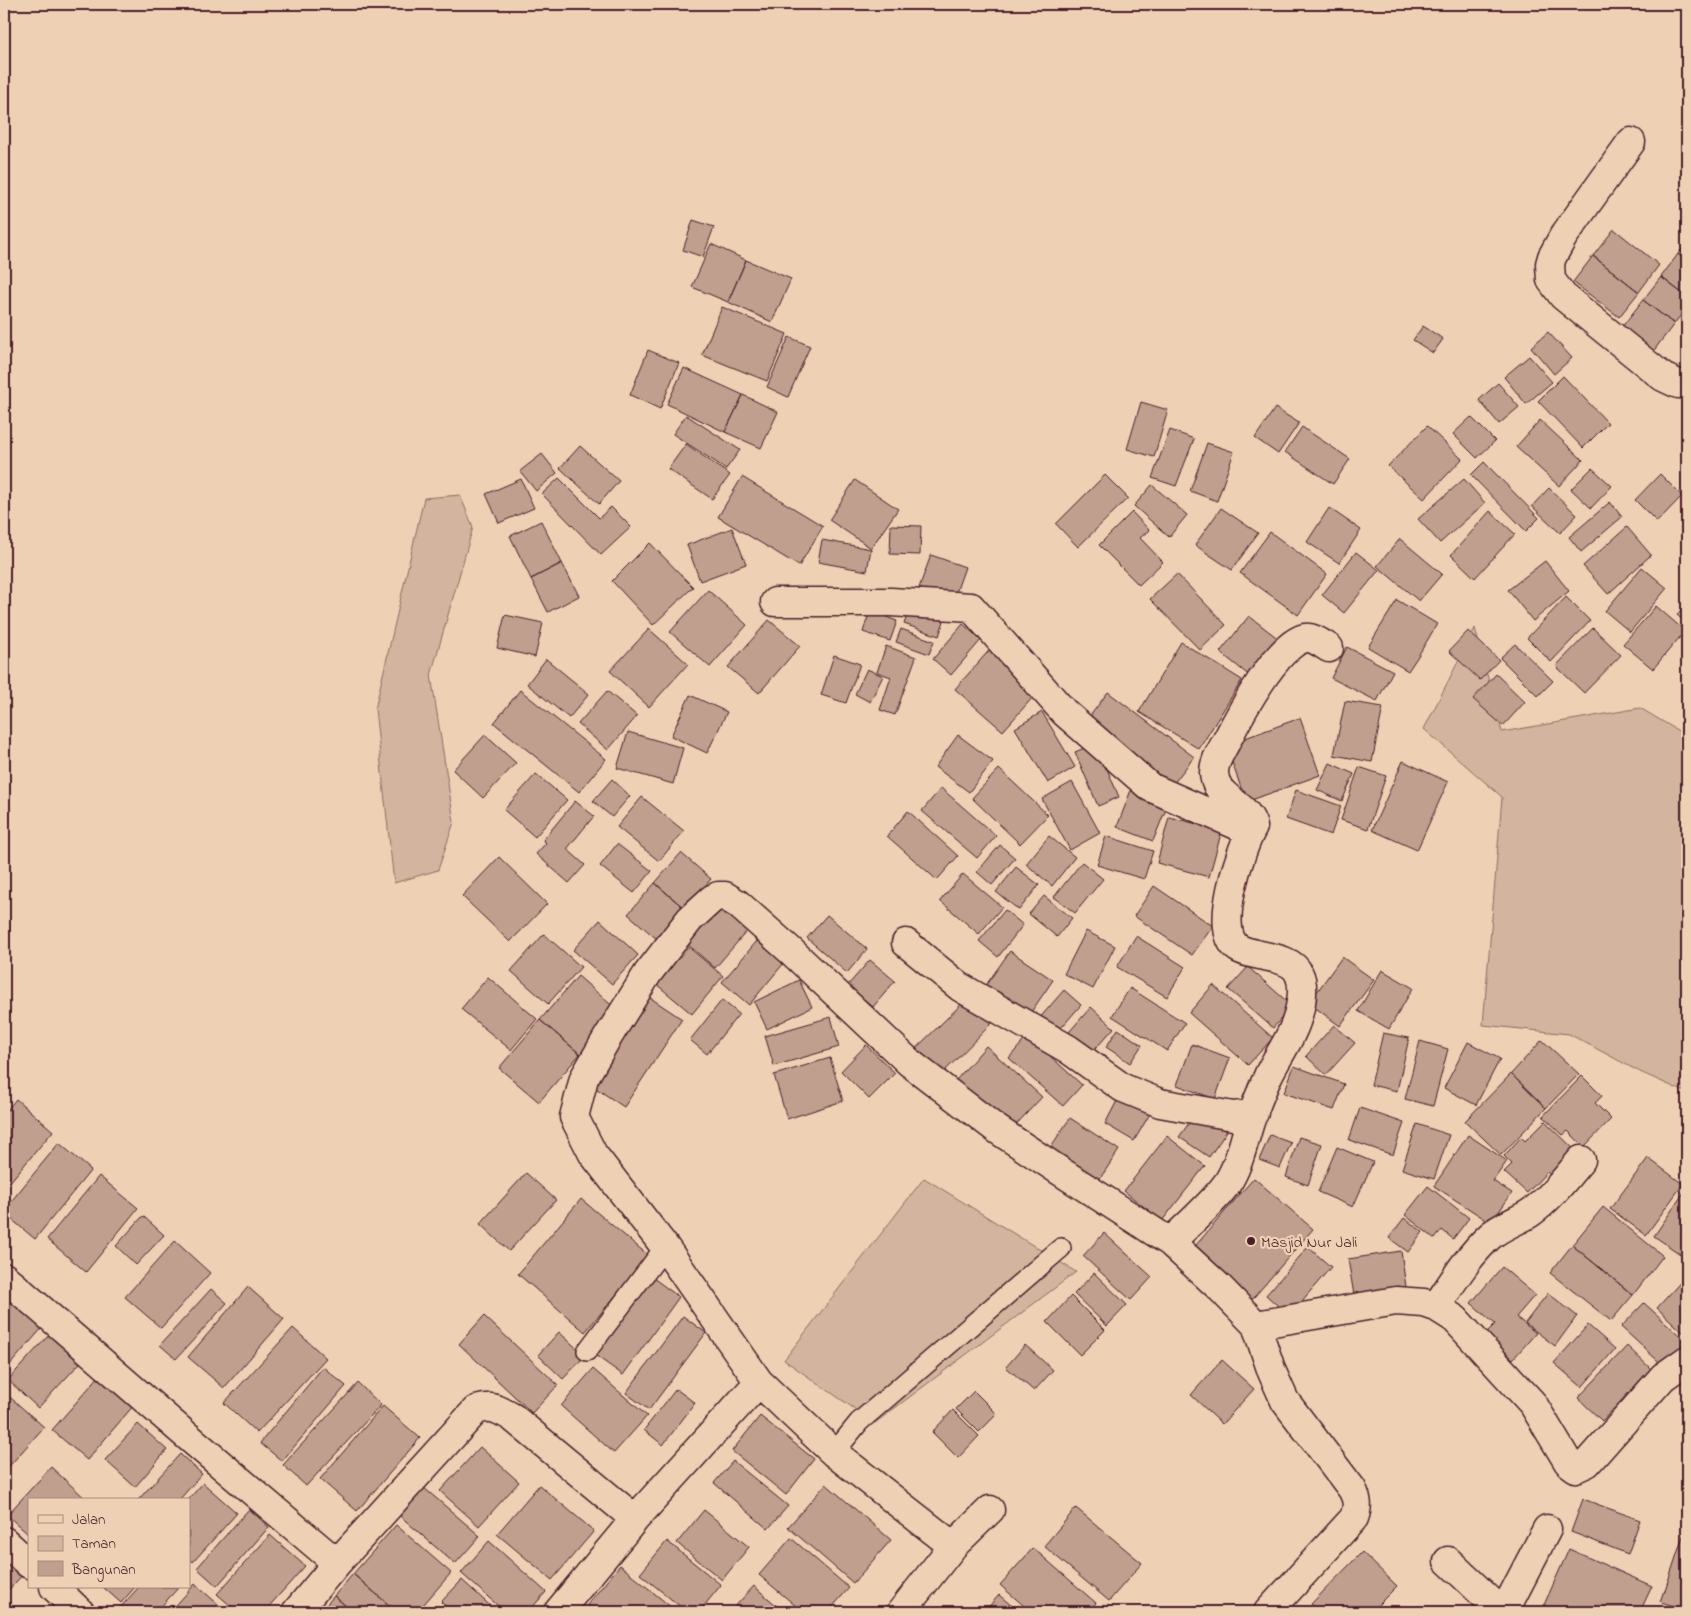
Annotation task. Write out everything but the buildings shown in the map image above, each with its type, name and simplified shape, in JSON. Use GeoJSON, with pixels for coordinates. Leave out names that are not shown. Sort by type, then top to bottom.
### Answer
{"type":"FeatureCollection","features":[{"type":"Feature","properties":{"kind":"street"},"geometry":{"type":"LineString","coordinates":[[1630,142],[1563,237],[1550,264],[1551,280],[1563,296],[1663,377],[1678,384],[1687,384]]}},
{"type":"Feature","properties":{"kind":"street"},"geometry":{"type":"LineString","coordinates":[[775,602],[891,602],[971,607],[1064,712],[1150,787],[1250,831]]}},
{"type":"Feature","properties":{"kind":"street"},"geometry":{"type":"LineString","coordinates":[[1170,1242],[1226,1185],[1238,1161],[1269,1076],[1293,1031],[1301,1000],[1301,980],[1294,966],[1239,949],[1232,943],[1226,922],[1230,891],[1253,827],[1249,817],[1222,794],[1217,786],[1214,772],[1216,762],[1238,719],[1264,676],[1278,659],[1296,642],[1304,638],[1309,638],[1329,648]]}},
{"type":"Feature","properties":{"kind":"street"},"geometry":{"type":"LineString","coordinates":[[953,1546],[834,1453],[759,1382],[665,1247],[593,1154],[574,1118],[584,1078],[648,973],[690,919],[718,896],[725,896],[738,904],[792,951],[910,1063],[1010,1138],[1170,1242],[1220,1288],[1256,1325],[1272,1372],[1285,1401],[1352,1489],[1358,1507],[1354,1518],[1268,1612]]}},
{"type":"Feature","properties":{"kind":"street"},"geometry":{"type":"LineString","coordinates":[[906,943],[960,987],[1068,1049],[1123,1088],[1160,1103],[1233,1116],[1254,1114]]}},
{"type":"Feature","properties":{"kind":"street"},"geometry":{"type":"LineString","coordinates":[[1436,1306],[1479,1248],[1491,1235],[1529,1214],[1541,1205],[1581,1160]]}},
{"type":"Feature","properties":{"kind":"street"},"geometry":{"type":"LineString","coordinates":[[4,1277],[186,1435],[337,1562]]}},
{"type":"Feature","properties":{"kind":"street"},"geometry":{"type":"LineString","coordinates":[[1256,1325],[1396,1302],[1424,1303],[1436,1306],[1454,1318],[1533,1404],[1568,1462],[1576,1468],[1587,1463],[1663,1376],[1687,1360]]}},
{"type":"Feature","properties":{"kind":"street"},"geometry":{"type":"LineString","coordinates":[[558,1612],[635,1519],[759,1382]]}},
{"type":"Feature","properties":{"kind":"street"},"geometry":{"type":"LineString","coordinates":[[296,1612],[337,1562],[476,1410],[487,1407],[497,1409],[512,1417],[635,1519]]}},
{"type":"Feature","properties":{"kind":"street"},"geometry":{"type":"LineString","coordinates":[[901,1612],[953,1546],[990,1510]]}},
{"type":"Feature","properties":{"kind":"street"},"geometry":{"type":"LineString","coordinates":[[1448,1561],[1503,1612],[1547,1529]]}},
{"type":"Feature","properties":{"kind":"street"},"geometry":{"type":"LineString","coordinates":[[4,1541],[28,1563]]}},
{"type":"Feature","properties":{"kind":"street"},"geometry":{"type":"LineString","coordinates":[[55,1588],[80,1612]]}},
{"type":"Feature","properties":{"kind":"lane"},"geometry":{"type":"LineString","coordinates":[[587,1351],[665,1247]]}},
{"type":"Feature","properties":{"kind":"lane"},"geometry":{"type":"LineString","coordinates":[[834,1453],[859,1422],[1061,1248]]}},
{"type":"Feature","properties":{"kind":"green space"},"geometry":{"type":"Polygon","coordinates":[[[460,495],[473,527],[431,675],[454,822],[438,870],[394,883],[375,709],[424,498],[460,495]]]}},
{"type":"Feature","properties":{"kind":"green space"},"geometry":{"type":"Polygon","coordinates":[[[1475,628],[1502,732],[1640,708],[1687,736],[1687,1093],[1640,1072],[1569,1034],[1483,1025],[1502,797],[1424,729],[1475,628]]]}},
{"type":"Feature","properties":{"kind":"green space"},"geometry":{"type":"Polygon","coordinates":[[[924,1178],[1076,1272],[875,1423],[784,1360],[924,1178]]]}},
{"type":"Feature","properties":{"kind":"place","name":"Masjid Nur Jali"},"geometry":{"type":"Point","coordinates":[1251,1241]}}]}
